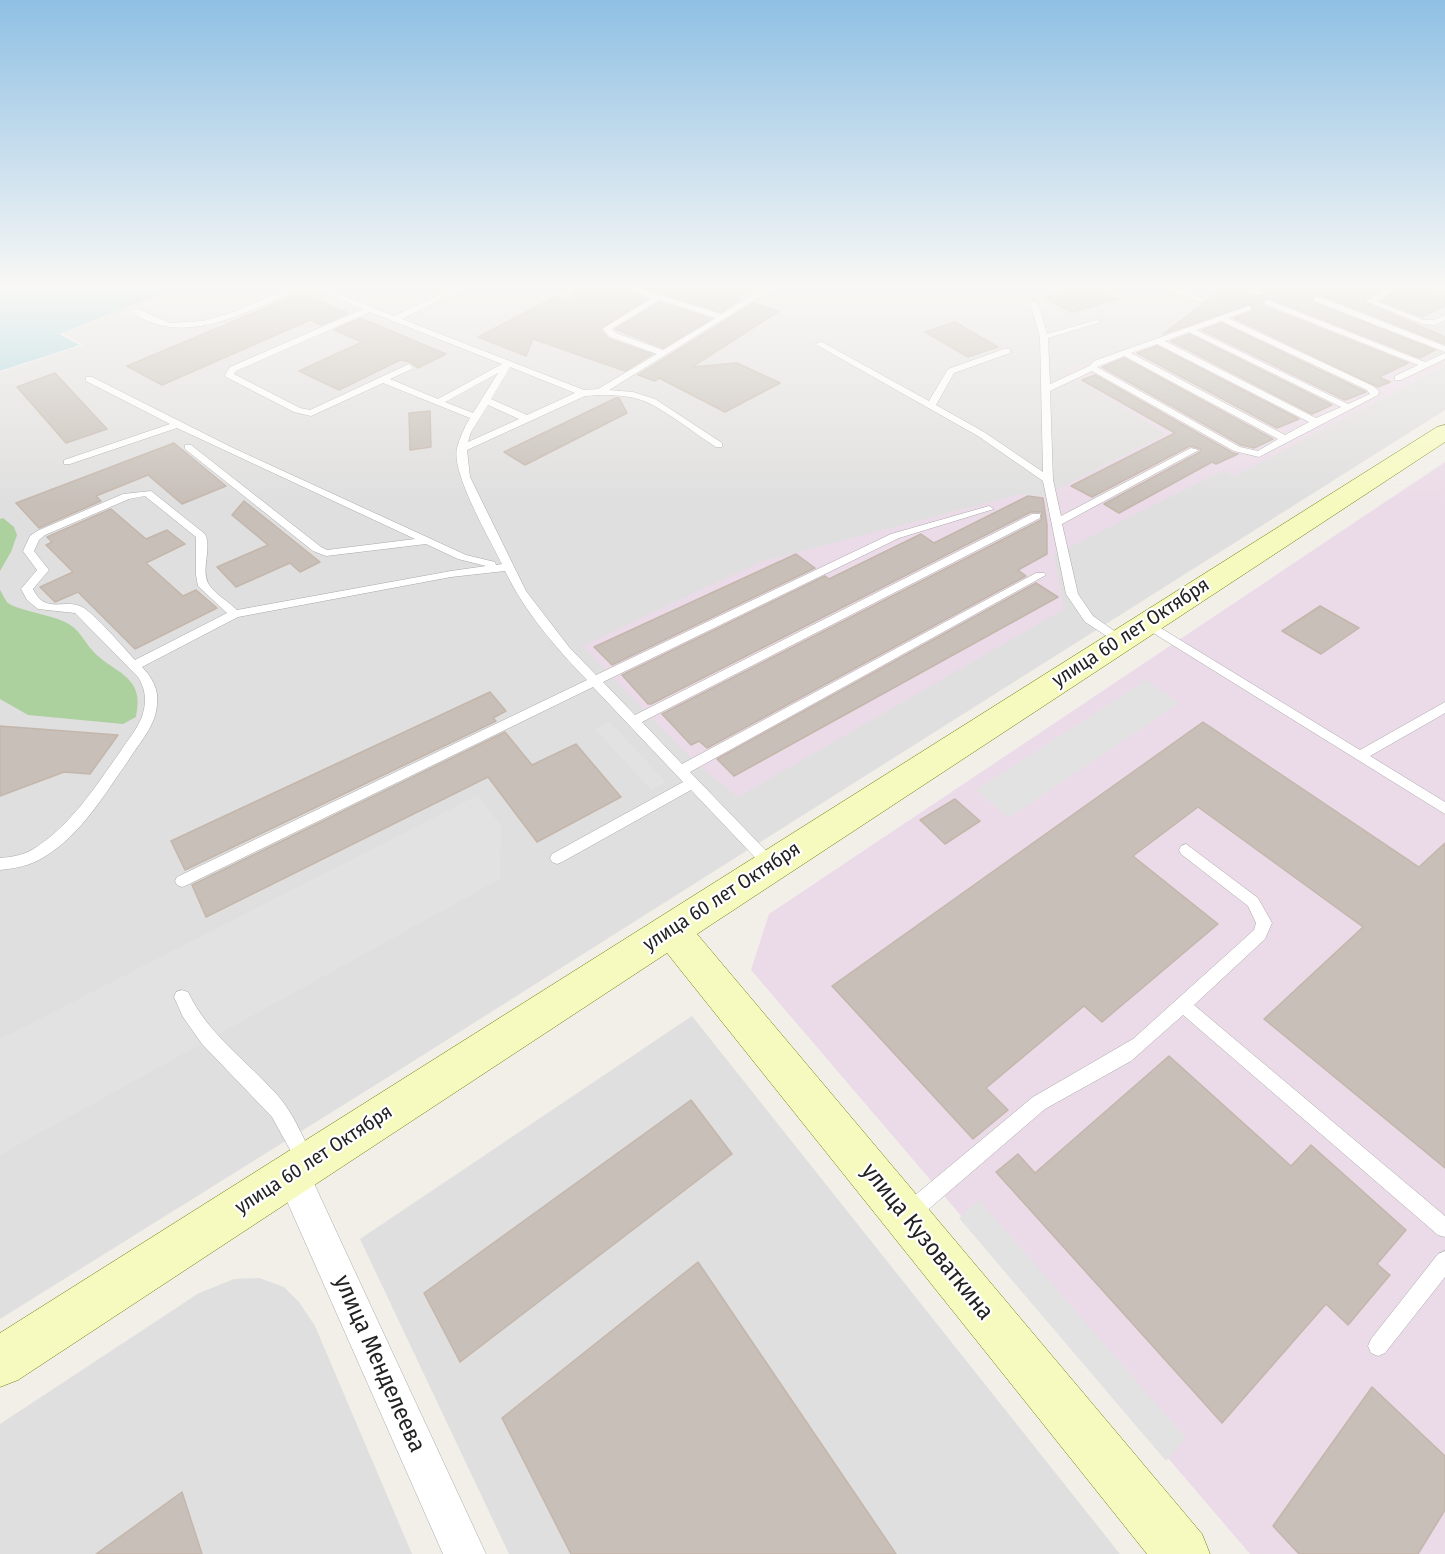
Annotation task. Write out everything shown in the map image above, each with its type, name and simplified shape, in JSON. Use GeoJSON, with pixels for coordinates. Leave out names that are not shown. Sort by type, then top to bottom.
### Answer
{"type":"FeatureCollection","features":[{"type":"Feature","properties":{"kind":"main road","name":"улица 60 лет Октября"},"geometry":{"type":"LineString","coordinates":[[0,1362],[1445,432]]}},
{"type":"Feature","properties":{"kind":"main road","name":"улица Кузоваткина"},"geometry":{"type":"LineString","coordinates":[[671,930],[1182,1554]]}},
{"type":"Feature","properties":{"kind":"street","name":"улица Менделеева"},"geometry":{"type":"LineString","coordinates":[[300,1169],[465,1554]]}},
{"type":"Feature","properties":{"kind":"lane"},"geometry":{"type":"LineString","coordinates":[[257,359],[233,369],[229,375],[297,410],[311,413],[409,368]]}},
{"type":"Feature","properties":{"kind":"lane"},"geometry":{"type":"LineString","coordinates":[[494,359],[583,393]]}},
{"type":"Feature","properties":{"kind":"lane"},"geometry":{"type":"LineString","coordinates":[[600,392],[654,359]]}},
{"type":"Feature","properties":{"kind":"lane"},"geometry":{"type":"LineString","coordinates":[[845,359],[981,434],[1048,480]]}},
{"type":"Feature","properties":{"kind":"lane"},"geometry":{"type":"LineString","coordinates":[[930,406],[951,371],[986,359]]}},
{"type":"Feature","properties":{"kind":"lane"},"geometry":{"type":"LineString","coordinates":[[1045,359],[1048,480],[1071,594],[1089,619],[1132,632],[1360,756],[1445,809]]}},
{"type":"Feature","properties":{"kind":"lane"},"geometry":{"type":"LineString","coordinates":[[1046,389],[1109,359]]}},
{"type":"Feature","properties":{"kind":"lane"},"geometry":{"type":"LineString","coordinates":[[1134,359],[1283,438]]}},
{"type":"Feature","properties":{"kind":"lane"},"geometry":{"type":"LineString","coordinates":[[1192,359],[1316,422]]}},
{"type":"Feature","properties":{"kind":"lane"},"geometry":{"type":"LineString","coordinates":[[1249,359],[1348,407]]}},
{"type":"Feature","properties":{"kind":"lane"},"geometry":{"type":"LineString","coordinates":[[1092,368],[1245,453],[1259,454],[1283,438],[1374,395],[1375,391],[1307,359]]}},
{"type":"Feature","properties":{"kind":"lane"},"geometry":{"type":"LineString","coordinates":[[1409,359],[1423,364]]}},
{"type":"Feature","properties":{"kind":"lane"},"geometry":{"type":"LineString","coordinates":[[1398,378],[1438,359]]}},
{"type":"Feature","properties":{"kind":"lane"},"geometry":{"type":"LineString","coordinates":[[508,364],[466,432],[461,449],[465,477],[520,592],[542,622],[594,681],[771,865]]}},
{"type":"Feature","properties":{"kind":"lane"},"geometry":{"type":"LineString","coordinates":[[438,402],[508,364]]}},
{"type":"Feature","properties":{"kind":"lane"},"geometry":{"type":"LineString","coordinates":[[89,379],[177,425],[469,560],[508,567]]}},
{"type":"Feature","properties":{"kind":"lane"},"geometry":{"type":"LineString","coordinates":[[384,380],[475,417]]}},
{"type":"Feature","properties":{"kind":"lane"},"geometry":{"type":"LineString","coordinates":[[461,449],[583,393],[600,392],[633,395],[652,401],[719,445]]}},
{"type":"Feature","properties":{"kind":"lane"},"geometry":{"type":"LineString","coordinates":[[485,400],[527,419]]}},
{"type":"Feature","properties":{"kind":"lane"},"geometry":{"type":"LineString","coordinates":[[68,462],[177,425]]}},
{"type":"Feature","properties":{"kind":"lane"},"geometry":{"type":"LineString","coordinates":[[198,454],[219,445]]}},
{"type":"Feature","properties":{"kind":"lane"},"geometry":{"type":"LineString","coordinates":[[188,447],[317,549],[326,553],[428,541]]}},
{"type":"Feature","properties":{"kind":"lane"},"geometry":{"type":"LineString","coordinates":[[1056,523],[1194,450]]}},
{"type":"Feature","properties":{"kind":"lane"},"geometry":{"type":"LineString","coordinates":[[0,864],[20,862],[38,854],[85,812],[139,734],[149,715],[151,694],[144,675],[79,610],[43,608],[28,594],[27,589],[43,570],[27,551],[34,538],[127,496],[147,492],[201,536],[203,543],[201,581],[235,614]]}},
{"type":"Feature","properties":{"kind":"lane"},"geometry":{"type":"LineString","coordinates":[[183,880],[895,536],[989,509]]}},
{"type":"Feature","properties":{"kind":"lane"},"geometry":{"type":"LineString","coordinates":[[633,722],[1036,516]]}},
{"type":"Feature","properties":{"kind":"lane"},"geometry":{"type":"LineString","coordinates":[[135,666],[235,614],[451,574],[508,567]]}},
{"type":"Feature","properties":{"kind":"lane"},"geometry":{"type":"LineString","coordinates":[[681,771],[1040,575]]}},
{"type":"Feature","properties":{"kind":"lane"},"geometry":{"type":"LineString","coordinates":[[1360,756],[1384,739],[1425,720],[1445,706]]}},
{"type":"Feature","properties":{"kind":"lane"},"geometry":{"type":"LineString","coordinates":[[557,858],[693,783]]}},
{"type":"Feature","properties":{"kind":"lane"},"geometry":{"type":"LineString","coordinates":[[905,1216],[1039,1103],[1125,1055],[1260,934],[1264,923],[1252,902],[1186,850]]}},
{"type":"Feature","properties":{"kind":"lane"},"geometry":{"type":"LineString","coordinates":[[182,997],[188,1013],[208,1040],[267,1097],[286,1120],[300,1169]]}},
{"type":"Feature","properties":{"kind":"lane"},"geometry":{"type":"LineString","coordinates":[[1183,1005],[1445,1228]]}},
{"type":"Feature","properties":{"kind":"lane"},"geometry":{"type":"LineString","coordinates":[[1378,1346],[1445,1261]]}},
{"type":"Feature","properties":{"kind":"shaded area"},"geometry":{"type":"Polygon","coordinates":[[[41,359],[1445,359],[1445,410],[385,1079],[0,1319],[0,372],[41,359]]]}},
{"type":"Feature","properties":{"kind":"shaded area"},"geometry":{"type":"Polygon","coordinates":[[[1099,359],[1428,359],[1445,366],[1234,476],[1223,470],[1054,555],[1064,609],[738,797],[699,766],[582,646],[760,562],[1021,494],[1045,496],[1165,434],[1064,370],[1099,359]]]}},
{"type":"Feature","properties":{"kind":"shaded area"},"geometry":{"type":"Polygon","coordinates":[[[1445,462],[1445,1554],[1250,1554],[751,970],[769,914],[1445,462]]]}},
{"type":"Feature","properties":{"kind":"shaded area"},"geometry":{"type":"Polygon","coordinates":[[[1146,680],[1179,703],[1009,818],[976,790],[1146,680]]]}},
{"type":"Feature","properties":{"kind":"shaded area"},"geometry":{"type":"Polygon","coordinates":[[[610,722],[666,782],[651,790],[595,729],[610,722]]]}},
{"type":"Feature","properties":{"kind":"shaded area"},"geometry":{"type":"Polygon","coordinates":[[[478,795],[501,826],[500,879],[0,1155],[0,1039],[478,795]]]}},
{"type":"Feature","properties":{"kind":"shaded area"},"geometry":{"type":"Polygon","coordinates":[[[692,1016],[1120,1554],[509,1554],[360,1239],[692,1016]]]}},
{"type":"Feature","properties":{"kind":"shaded area"},"geometry":{"type":"Polygon","coordinates":[[[979,1200],[1186,1438],[1166,1461],[959,1218],[979,1200]]]}},
{"type":"Feature","properties":{"kind":"shaded area"},"geometry":{"type":"Polygon","coordinates":[[[259,1278],[284,1287],[299,1302],[315,1326],[412,1554],[0,1554],[0,1424],[199,1293],[234,1279],[259,1278]]]}},
{"type":"Feature","properties":{"kind":"green space"},"geometry":{"type":"Polygon","coordinates":[[[3,518],[14,527],[17,535],[11,552],[0,571],[0,519],[3,518]]]}},
{"type":"Feature","properties":{"kind":"green space"},"geometry":{"type":"Polygon","coordinates":[[[0,590],[11,605],[67,623],[81,635],[100,658],[126,676],[136,692],[138,703],[136,717],[123,724],[28,715],[0,699],[0,590]]]}},
{"type":"Feature","properties":{"kind":"water"},"geometry":{"type":"Polygon","coordinates":[[[0,359],[38,359],[0,371],[0,359]]]}},
{"type":"Feature","properties":{"kind":"building"},"geometry":{"type":"Polygon","coordinates":[[[145,359],[222,359],[162,385],[127,366],[145,359]]]}},
{"type":"Feature","properties":{"kind":"building"},"geometry":{"type":"Polygon","coordinates":[[[326,359],[437,359],[418,368],[410,362],[400,360],[339,390],[299,371],[326,359]]]}},
{"type":"Feature","properties":{"kind":"building"},"geometry":{"type":"Polygon","coordinates":[[[589,359],[645,359],[625,371],[589,359]]]}},
{"type":"Feature","properties":{"kind":"building"},"geometry":{"type":"Polygon","coordinates":[[[665,359],[705,359],[692,367],[737,363],[780,383],[725,412],[659,378],[655,381],[638,375],[665,359]]]}},
{"type":"Feature","properties":{"kind":"building"},"geometry":{"type":"Polygon","coordinates":[[[1125,359],[1273,439],[1254,448],[1241,445],[1102,367],[1125,359]]]}},
{"type":"Feature","properties":{"kind":"building"},"geometry":{"type":"Polygon","coordinates":[[[1147,359],[1181,359],[1299,419],[1277,428],[1147,359]]]}},
{"type":"Feature","properties":{"kind":"building"},"geometry":{"type":"Polygon","coordinates":[[[1205,359],[1238,359],[1332,405],[1312,414],[1205,359]]]}},
{"type":"Feature","properties":{"kind":"building"},"geometry":{"type":"Polygon","coordinates":[[[1260,359],[1296,359],[1366,392],[1345,400],[1260,359]]]}},
{"type":"Feature","properties":{"kind":"building"},"geometry":{"type":"Polygon","coordinates":[[[1319,359],[1397,359],[1408,363],[1379,377],[1390,382],[1378,387],[1319,359]]]}},
{"type":"Feature","properties":{"kind":"building"},"geometry":{"type":"Polygon","coordinates":[[[55,373],[107,429],[66,443],[17,387],[55,373]]]}},
{"type":"Feature","properties":{"kind":"building"},"geometry":{"type":"Polygon","coordinates":[[[1095,375],[1238,454],[1216,464],[1212,462],[1119,513],[1104,504],[1200,452],[1201,449],[1190,446],[1092,497],[1071,486],[1175,433],[1082,380],[1095,375]]]}},
{"type":"Feature","properties":{"kind":"building"},"geometry":{"type":"Polygon","coordinates":[[[619,398],[627,413],[525,465],[504,452],[619,398]]]}},
{"type":"Feature","properties":{"kind":"building"},"geometry":{"type":"Polygon","coordinates":[[[430,411],[431,447],[410,450],[409,413],[430,411]]]}},
{"type":"Feature","properties":{"kind":"building"},"geometry":{"type":"Polygon","coordinates":[[[174,443],[226,486],[182,504],[148,475],[96,496],[101,501],[39,528],[16,503],[174,443]]]}},
{"type":"Feature","properties":{"kind":"building"},"geometry":{"type":"Polygon","coordinates":[[[1028,496],[1043,498],[1047,525],[1047,554],[1018,570],[1026,576],[707,748],[699,741],[691,745],[662,714],[1041,520],[1042,512],[1031,512],[651,704],[648,704],[622,675],[825,576],[829,579],[921,534],[934,543],[1028,496]]]}},
{"type":"Feature","properties":{"kind":"building"},"geometry":{"type":"Polygon","coordinates":[[[244,501],[320,562],[300,572],[290,563],[236,587],[217,567],[268,545],[232,515],[244,501]]]}},
{"type":"Feature","properties":{"kind":"building"},"geometry":{"type":"Polygon","coordinates":[[[111,509],[146,539],[167,530],[185,544],[146,563],[183,596],[196,590],[217,608],[135,649],[78,592],[55,602],[40,587],[73,572],[46,545],[52,542],[47,537],[111,509]]]}},
{"type":"Feature","properties":{"kind":"building"},"geometry":{"type":"Polygon","coordinates":[[[796,554],[815,568],[612,665],[594,647],[796,554]]]}},
{"type":"Feature","properties":{"kind":"building"},"geometry":{"type":"Polygon","coordinates":[[[1036,583],[1058,597],[734,776],[717,759],[1036,583]]]}},
{"type":"Feature","properties":{"kind":"building"},"geometry":{"type":"Polygon","coordinates":[[[1320,606],[1359,628],[1321,654],[1282,631],[1320,606]]]}},
{"type":"Feature","properties":{"kind":"building"},"geometry":{"type":"Polygon","coordinates":[[[490,692],[506,711],[493,718],[496,721],[185,870],[171,841],[490,692]]]}},
{"type":"Feature","properties":{"kind":"building"},"geometry":{"type":"Polygon","coordinates":[[[1203,722],[1419,867],[1445,843],[1445,1168],[1264,1019],[1363,927],[1198,807],[1133,856],[1218,924],[1102,1022],[1084,1006],[986,1088],[1008,1110],[973,1139],[832,986],[1203,722]]]}},
{"type":"Feature","properties":{"kind":"building"},"geometry":{"type":"Polygon","coordinates":[[[0,726],[118,735],[90,774],[64,772],[0,796],[0,726]]]}},
{"type":"Feature","properties":{"kind":"building"},"geometry":{"type":"Polygon","coordinates":[[[505,732],[532,765],[576,744],[621,797],[537,842],[488,777],[206,917],[192,885],[505,732]]]}},
{"type":"Feature","properties":{"kind":"building"},"geometry":{"type":"Polygon","coordinates":[[[955,799],[980,821],[945,844],[920,820],[955,799]]]}},
{"type":"Feature","properties":{"kind":"building"},"geometry":{"type":"Polygon","coordinates":[[[1169,1056],[1291,1166],[1311,1145],[1406,1230],[1377,1264],[1390,1275],[1348,1325],[1326,1304],[1222,1423],[996,1172],[1018,1154],[1035,1173],[1169,1056]]]}},
{"type":"Feature","properties":{"kind":"building"},"geometry":{"type":"Polygon","coordinates":[[[691,1100],[732,1154],[460,1362],[424,1293],[691,1100]]]}},
{"type":"Feature","properties":{"kind":"building"},"geometry":{"type":"Polygon","coordinates":[[[698,1262],[896,1554],[571,1554],[502,1418],[698,1262]]]}},
{"type":"Feature","properties":{"kind":"building"},"geometry":{"type":"Polygon","coordinates":[[[1372,1387],[1445,1456],[1445,1510],[1418,1554],[1299,1554],[1273,1526],[1372,1387]]]}},
{"type":"Feature","properties":{"kind":"building"},"geometry":{"type":"Polygon","coordinates":[[[182,1492],[202,1554],[96,1554],[182,1492]]]}}]}
